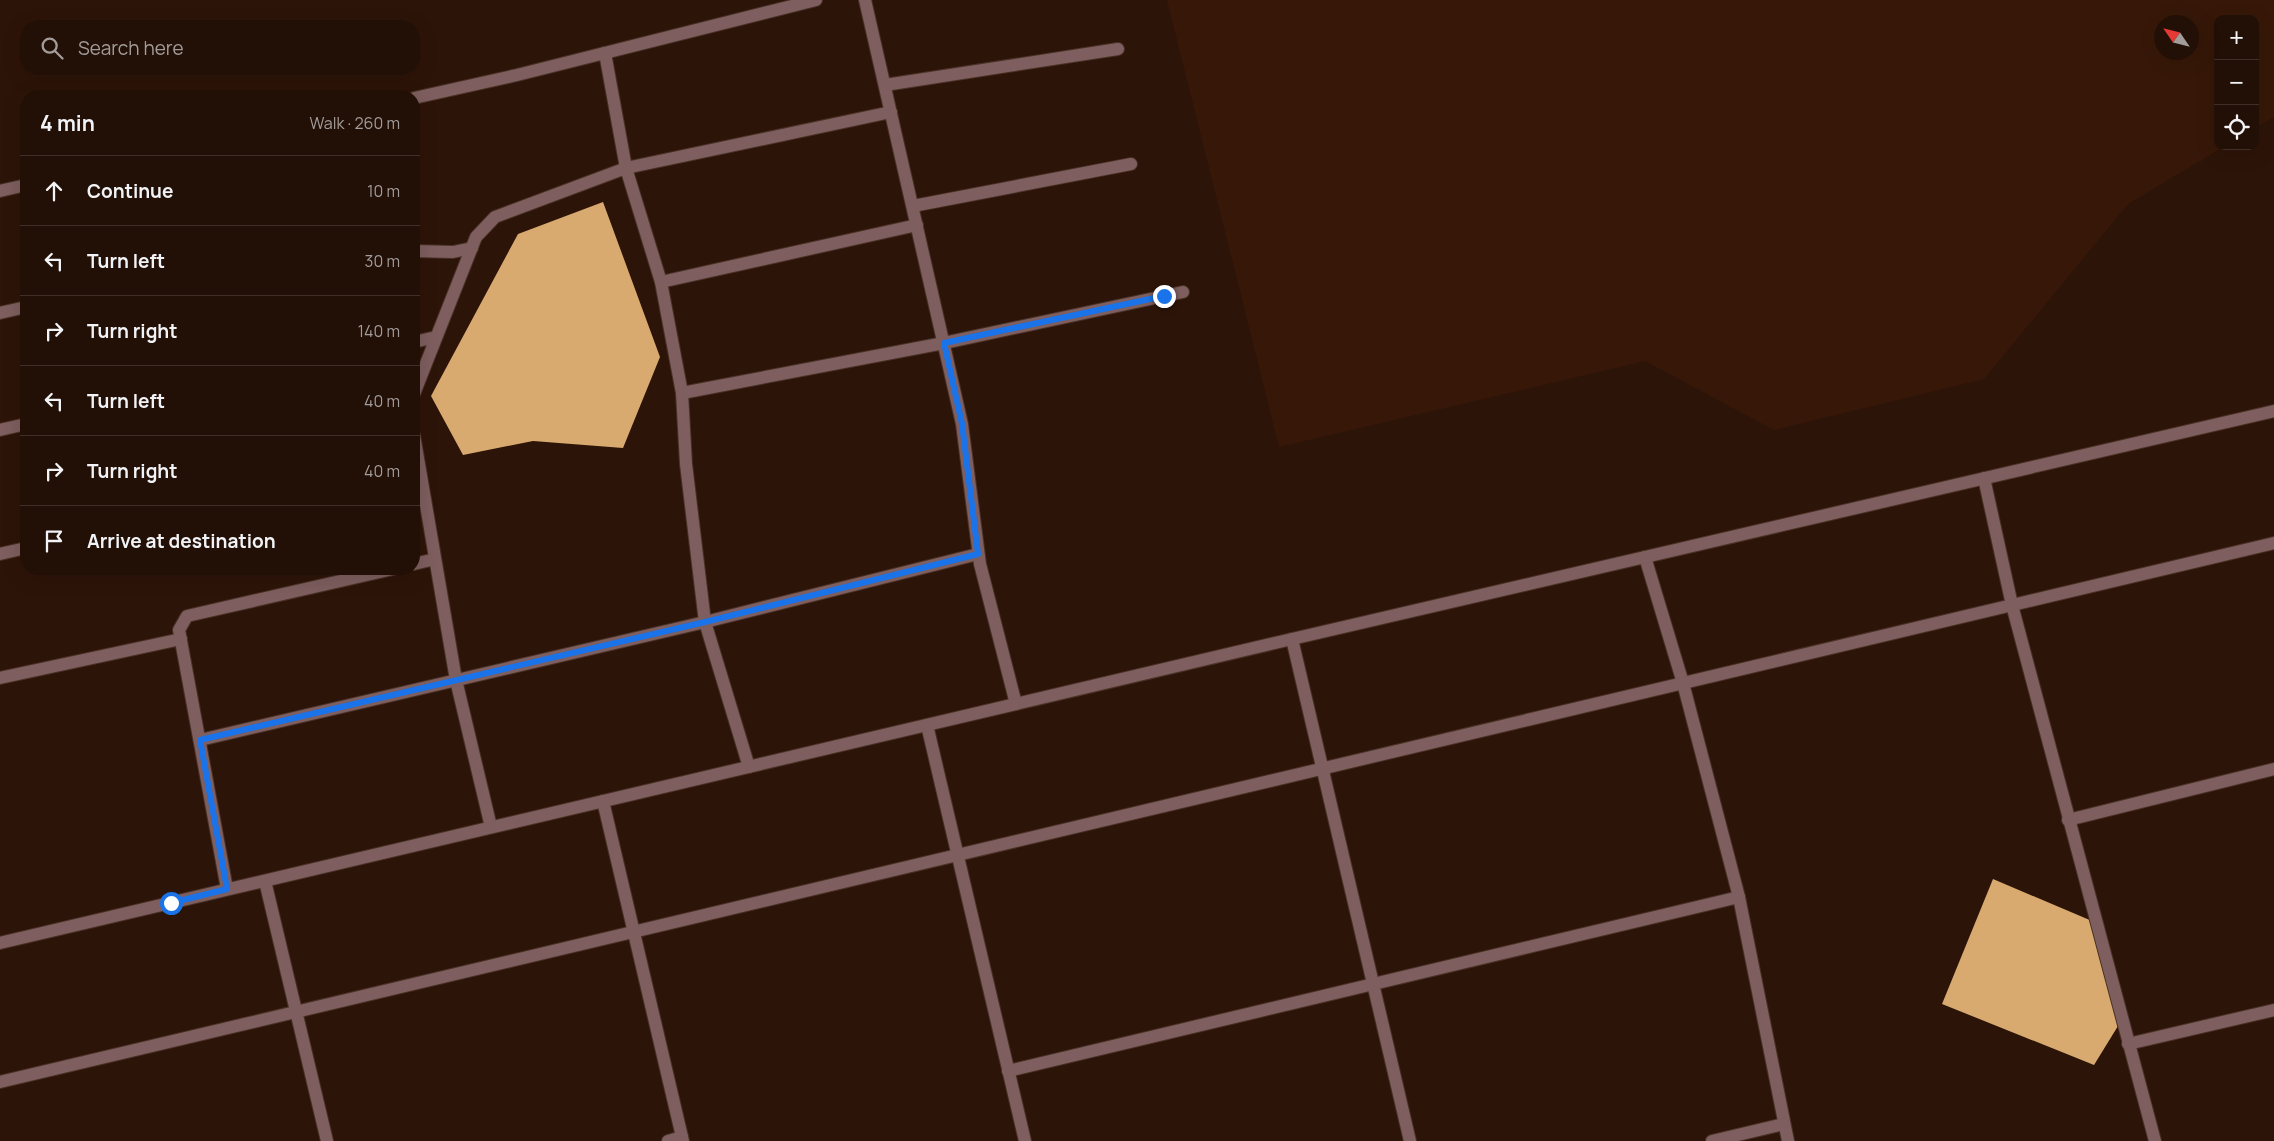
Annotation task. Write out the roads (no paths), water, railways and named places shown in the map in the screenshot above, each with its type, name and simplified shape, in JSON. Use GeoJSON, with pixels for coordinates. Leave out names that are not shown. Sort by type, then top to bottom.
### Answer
{"type":"FeatureCollection","features":[{"type":"Feature","properties":{"kind":"street"},"geometry":{"type":"LineString","coordinates":[[420,97],[816,0]]}},
{"type":"Feature","properties":{"kind":"street"},"geometry":{"type":"LineString","coordinates":[[865,0],[962,424],[978,554],[1016,704]]}},
{"type":"Feature","properties":{"kind":"street"},"geometry":{"type":"LineString","coordinates":[[885,85],[1118,49]]}},
{"type":"Feature","properties":{"kind":"street"},"geometry":{"type":"LineString","coordinates":[[605,53],[626,168],[661,282],[682,393],[686,464],[705,622],[749,767]]}},
{"type":"Feature","properties":{"kind":"street"},"geometry":{"type":"LineString","coordinates":[[420,379],[476,237],[495,217],[626,168],[891,112]]}},
{"type":"Feature","properties":{"kind":"street"},"geometry":{"type":"LineString","coordinates":[[913,206],[1131,164]]}},
{"type":"Feature","properties":{"kind":"street"},"geometry":{"type":"LineString","coordinates":[[0,191],[20,186]]}},
{"type":"Feature","properties":{"kind":"street"},"geometry":{"type":"LineString","coordinates":[[661,282],[917,225]]}},
{"type":"Feature","properties":{"kind":"street"},"geometry":{"type":"LineString","coordinates":[[420,251],[453,252],[472,248]]}},
{"type":"Feature","properties":{"kind":"street"},"geometry":{"type":"LineString","coordinates":[[682,393],[944,343],[1183,292]]}},
{"type":"Feature","properties":{"kind":"street"},"geometry":{"type":"LineString","coordinates":[[0,313],[20,308]]}},
{"type":"Feature","properties":{"kind":"street"},"geometry":{"type":"LineString","coordinates":[[420,341],[436,338]]}},
{"type":"Feature","properties":{"kind":"street"},"geometry":{"type":"LineString","coordinates":[[0,943],[928,724],[2274,411]]}},
{"type":"Feature","properties":{"kind":"street"},"geometry":{"type":"LineString","coordinates":[[0,430],[20,425]]}},
{"type":"Feature","properties":{"kind":"street"},"geometry":{"type":"LineString","coordinates":[[1984,478],[2012,605],[2155,1141]]}},
{"type":"Feature","properties":{"kind":"street"},"geometry":{"type":"LineString","coordinates":[[420,480],[456,680],[491,827]]}},
{"type":"Feature","properties":{"kind":"street"},"geometry":{"type":"LineString","coordinates":[[0,1082],[2274,543]]}},
{"type":"Feature","properties":{"kind":"street"},"geometry":{"type":"LineString","coordinates":[[0,554],[20,549]]}},
{"type":"Feature","properties":{"kind":"street"},"geometry":{"type":"LineString","coordinates":[[200,740],[705,622],[978,554]]}},
{"type":"Feature","properties":{"kind":"street"},"geometry":{"type":"LineString","coordinates":[[1645,557],[1683,683],[1739,897],[1788,1141]]}},
{"type":"Feature","properties":{"kind":"street"},"geometry":{"type":"LineString","coordinates":[[420,563],[435,559]]}},
{"type":"Feature","properties":{"kind":"street"},"geometry":{"type":"LineString","coordinates":[[227,889],[179,630],[187,616],[367,575]]}},
{"type":"Feature","properties":{"kind":"street"},"geometry":{"type":"LineString","coordinates":[[0,678],[181,639]]}},
{"type":"Feature","properties":{"kind":"street"},"geometry":{"type":"LineString","coordinates":[[1292,639],[1410,1141]]}},
{"type":"Feature","properties":{"kind":"street"},"geometry":{"type":"LineString","coordinates":[[928,724],[1025,1141]]}},
{"type":"Feature","properties":{"kind":"street"},"geometry":{"type":"LineString","coordinates":[[2068,820],[2274,769]]}},
{"type":"Feature","properties":{"kind":"street"},"geometry":{"type":"LineString","coordinates":[[603,801],[682,1139],[668,1141]]}},
{"type":"Feature","properties":{"kind":"street"},"geometry":{"type":"LineString","coordinates":[[264,881],[327,1141]]}},
{"type":"Feature","properties":{"kind":"street"},"geometry":{"type":"LineString","coordinates":[[1008,1071],[1739,897]]}},
{"type":"Feature","properties":{"kind":"street"},"geometry":{"type":"LineString","coordinates":[[2128,1044],[2274,1010]]}},
{"type":"Feature","properties":{"kind":"street"},"geometry":{"type":"LineString","coordinates":[[1712,1141],[1784,1124]]}}]}
